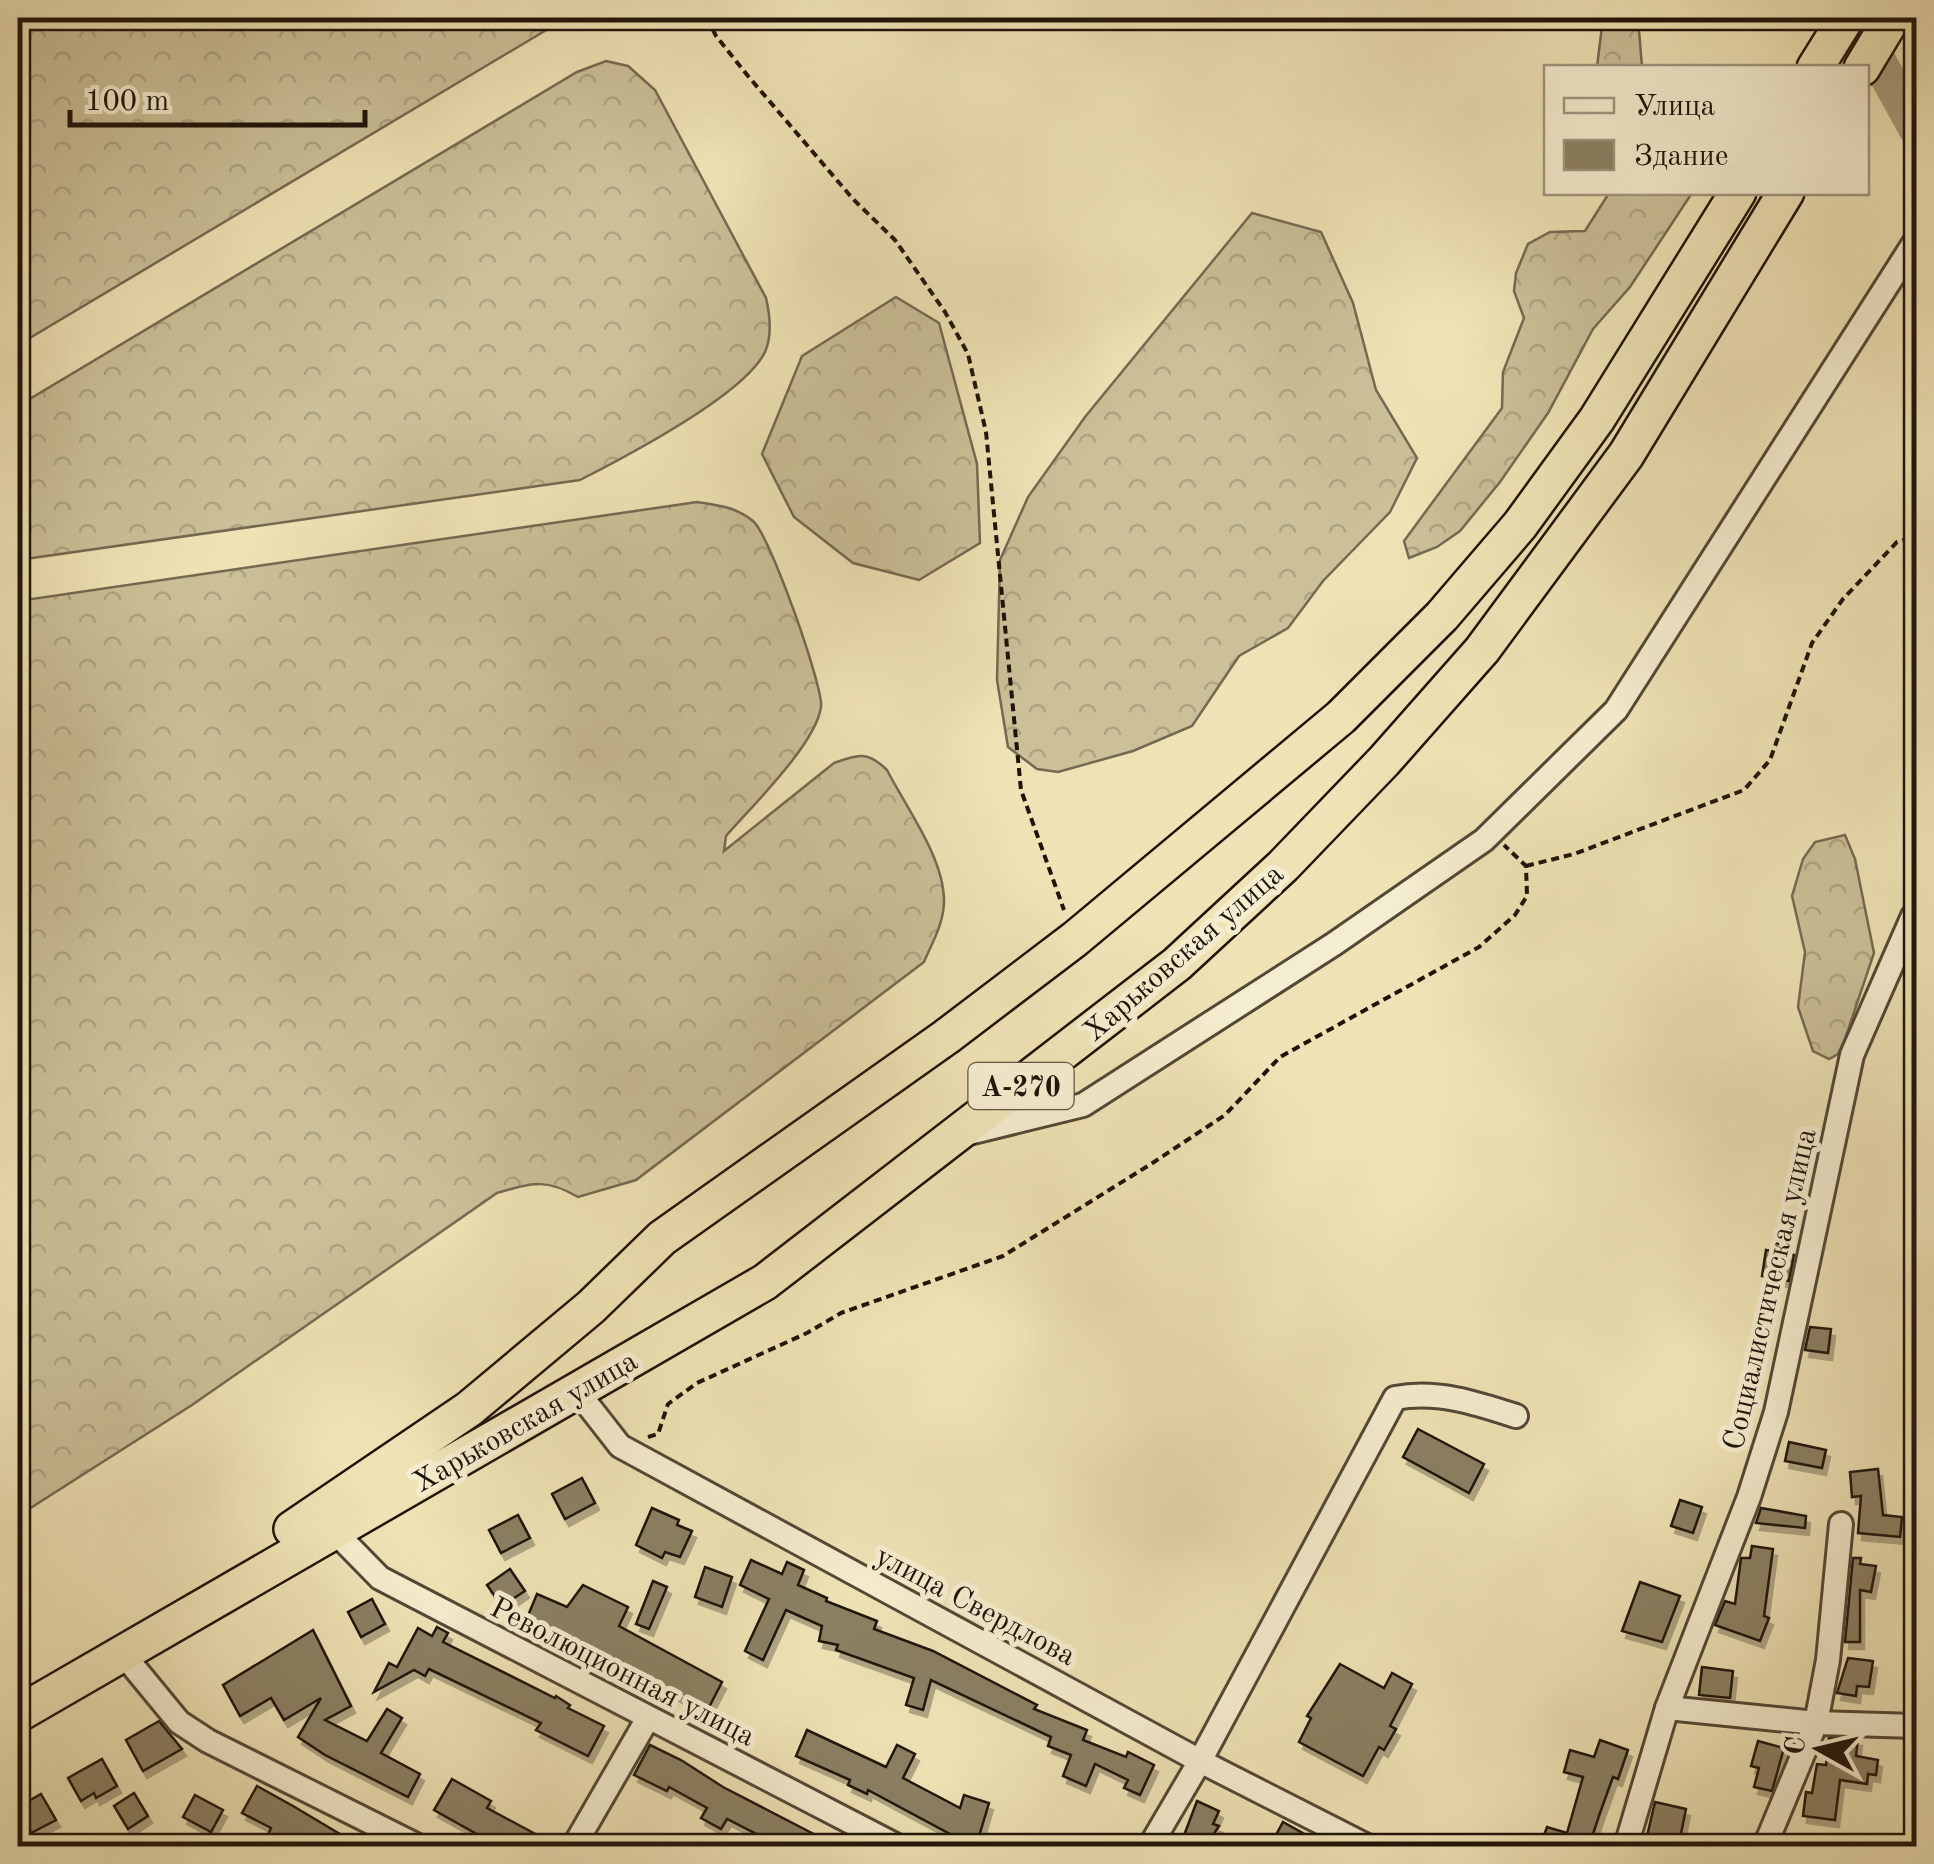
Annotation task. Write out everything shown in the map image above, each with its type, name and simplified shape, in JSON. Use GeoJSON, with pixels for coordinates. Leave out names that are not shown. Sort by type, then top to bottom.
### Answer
{"type":"FeatureCollection","features":[{"type":"Feature","properties":{"kind":"highway"},"geometry":{"type":"LineString","coordinates":[[1818,65],[1846,18]]}},
{"type":"Feature","properties":{"kind":"highway"},"geometry":{"type":"LineString","coordinates":[[1864,65],[1892,18]]}},
{"type":"Feature","properties":{"kind":"highway","name":"Харьковская улица"},"geometry":{"type":"LineString","coordinates":[[18,1689],[317,1513],[444,1427],[591,1307],[662,1238],[946,1038],[1075,939],[1340,717],[1442,616],[1520,525],[1597,419],[1736,195]]}},
{"type":"Feature","properties":{"kind":"highway","name":"Харьковская улица"},"geometry":{"type":"LineString","coordinates":[[18,1714],[765,1282],[1177,964],[1270,878],[1384,761],[1482,650],[1626,455],[1784,195]]}},
{"type":"Feature","properties":{"kind":"street"},"geometry":{"type":"LineString","coordinates":[[954,1137],[1083,1105],[1334,944],[1491,833],[1616,710],[1916,240]]}},
{"type":"Feature","properties":{"kind":"street","name":"Социалистическая улица"},"geometry":{"type":"LineString","coordinates":[[1626,1846],[1667,1708],[1749,1497],[1776,1412],[1852,1055],[1915,916]]}},
{"type":"Feature","properties":{"kind":"street","name":"улица Свердлова"},"geometry":{"type":"LineString","coordinates":[[577,1391],[620,1446],[1200,1761],[1367,1846]]}},
{"type":"Feature","properties":{"kind":"street"},"geometry":{"type":"LineString","coordinates":[[1150,1846],[1200,1761],[1394,1398],[1419,1393],[1472,1401],[1516,1416]]}},
{"type":"Feature","properties":{"kind":"street"},"geometry":{"type":"LineString","coordinates":[[1765,1846],[1816,1722],[1828,1660],[1841,1524]]}},
{"type":"Feature","properties":{"kind":"street","name":"Революционная улица"},"geometry":{"type":"LineString","coordinates":[[334,1531],[380,1578],[897,1846]]}},
{"type":"Feature","properties":{"kind":"street"},"geometry":{"type":"LineString","coordinates":[[123,1654],[179,1722],[418,1846]]}},
{"type":"Feature","properties":{"kind":"street"},"geometry":{"type":"LineString","coordinates":[[1667,1708],[1816,1722],[1916,1726]]}},
{"type":"Feature","properties":{"kind":"street"},"geometry":{"type":"LineString","coordinates":[[574,1846],[648,1718]]}},
{"type":"Feature","properties":{"kind":"path"},"geometry":{"type":"LineString","coordinates":[[707,18],[716,36],[748,76],[853,199],[895,240],[945,312],[968,354],[986,432],[1021,790],[1075,939]]}},
{"type":"Feature","properties":{"kind":"path"},"geometry":{"type":"LineString","coordinates":[[1526,866],[1574,854],[1744,790],[1770,760],[1812,642],[1844,598],[1897,542],[1916,536]]}},
{"type":"Feature","properties":{"kind":"path"},"geometry":{"type":"LineString","coordinates":[[620,1446],[658,1434],[668,1404],[697,1383],[808,1333],[841,1313],[1003,1256],[1225,1116],[1280,1057],[1480,947],[1515,915],[1527,896],[1526,866],[1491,833]]}},
{"type":"Feature","properties":{"kind":"green space"},"geometry":{"type":"Polygon","coordinates":[[[18,18],[561,18],[18,345],[18,18]]]}},
{"type":"Feature","properties":{"kind":"green space"},"geometry":{"type":"Polygon","coordinates":[[[1603,18],[1638,18],[1642,65],[1597,65],[1603,18]]]}},
{"type":"Feature","properties":{"kind":"green space"},"geometry":{"type":"Polygon","coordinates":[[[606,61],[628,66],[655,90],[766,298],[770,325],[765,352],[734,387],[682,424],[580,480],[18,560],[18,406],[577,72],[606,61]]]}},
{"type":"Feature","properties":{"kind":"green space"},"geometry":{"type":"Polygon","coordinates":[[[1608,195],[1691,195],[1630,287],[1593,329],[1548,413],[1500,482],[1460,531],[1437,547],[1409,558],[1404,541],[1502,408],[1503,372],[1524,318],[1514,291],[1516,273],[1528,244],[1550,232],[1585,231],[1608,195]]]}},
{"type":"Feature","properties":{"kind":"green space"},"geometry":{"type":"Polygon","coordinates":[[[1252,213],[1321,232],[1353,303],[1376,390],[1417,458],[1390,512],[1323,581],[1288,628],[1239,656],[1192,726],[1133,751],[1058,772],[1037,769],[1008,747],[997,680],[1000,560],[1028,497],[1085,417],[1252,213]]]}},
{"type":"Feature","properties":{"kind":"green space"},"geometry":{"type":"Polygon","coordinates":[[[896,297],[939,323],[977,464],[980,543],[919,580],[853,563],[794,517],[762,454],[802,356],[896,297]]]}},
{"type":"Feature","properties":{"kind":"green space"},"geometry":{"type":"Polygon","coordinates":[[[697,502],[740,513],[761,532],[805,643],[820,694],[817,722],[808,739],[726,836],[724,851],[834,763],[856,756],[874,760],[887,770],[938,868],[944,901],[942,917],[924,962],[636,1180],[578,1197],[539,1184],[497,1193],[192,1405],[18,1516],[18,601],[697,502]]]}},
{"type":"Feature","properties":{"kind":"green space"},"geometry":{"type":"Polygon","coordinates":[[[1845,835],[1855,859],[1874,953],[1845,1039],[1838,1054],[1829,1059],[1813,1051],[1798,1007],[1805,952],[1792,896],[1803,859],[1815,842],[1845,835]]]}},
{"type":"Feature","properties":{"kind":"building"},"geometry":{"type":"Polygon","coordinates":[[[1766,1250],[1794,1255],[1789,1281],[1762,1276],[1766,1250]]]}},
{"type":"Feature","properties":{"kind":"building"},"geometry":{"type":"Polygon","coordinates":[[[1810,1327],[1831,1329],[1828,1353],[1805,1350],[1810,1327]]]}},
{"type":"Feature","properties":{"kind":"building"},"geometry":{"type":"Polygon","coordinates":[[[1418,1429],[1484,1464],[1469,1493],[1403,1457],[1418,1429]]]}},
{"type":"Feature","properties":{"kind":"building"},"geometry":{"type":"Polygon","coordinates":[[[1789,1442],[1826,1450],[1822,1468],[1785,1461],[1789,1442]]]}},
{"type":"Feature","properties":{"kind":"building"},"geometry":{"type":"Polygon","coordinates":[[[1878,1469],[1883,1515],[1902,1517],[1900,1537],[1858,1533],[1861,1496],[1852,1497],[1850,1472],[1878,1469]]]}},
{"type":"Feature","properties":{"kind":"building"},"geometry":{"type":"Polygon","coordinates":[[[582,1478],[595,1503],[565,1519],[552,1494],[582,1478]]]}},
{"type":"Feature","properties":{"kind":"building"},"geometry":{"type":"Polygon","coordinates":[[[1680,1500],[1702,1507],[1693,1533],[1671,1526],[1680,1500]]]}},
{"type":"Feature","properties":{"kind":"building"},"geometry":{"type":"Polygon","coordinates":[[[652,1508],[679,1520],[677,1525],[692,1531],[680,1557],[665,1552],[662,1558],[636,1545],[652,1508]]]}},
{"type":"Feature","properties":{"kind":"building"},"geometry":{"type":"Polygon","coordinates":[[[1761,1508],[1806,1516],[1805,1528],[1756,1523],[1761,1508]]]}},
{"type":"Feature","properties":{"kind":"building"},"geometry":{"type":"Polygon","coordinates":[[[518,1515],[530,1538],[501,1553],[489,1530],[518,1515]]]}},
{"type":"Feature","properties":{"kind":"building"},"geometry":{"type":"Polygon","coordinates":[[[1752,1546],[1773,1549],[1764,1616],[1769,1618],[1760,1641],[1715,1625],[1725,1601],[1735,1604],[1741,1558],[1750,1558],[1752,1546]]]}},
{"type":"Feature","properties":{"kind":"building"},"geometry":{"type":"Polygon","coordinates":[[[1853,1558],[1861,1558],[1860,1564],[1876,1566],[1871,1592],[1860,1590],[1860,1642],[1845,1642],[1853,1558]]]}},
{"type":"Feature","properties":{"kind":"building"},"geometry":{"type":"Polygon","coordinates":[[[751,1560],[782,1574],[787,1562],[804,1570],[798,1585],[877,1621],[874,1629],[933,1651],[1037,1705],[1034,1709],[1087,1730],[1083,1740],[1126,1757],[1128,1752],[1154,1765],[1140,1795],[1124,1788],[1128,1780],[1095,1764],[1086,1786],[1063,1776],[1071,1755],[1048,1746],[1051,1737],[931,1680],[923,1710],[906,1705],[914,1678],[836,1650],[838,1645],[819,1641],[822,1626],[786,1610],[763,1660],[745,1651],[769,1599],[740,1585],[751,1560]]]}},
{"type":"Feature","properties":{"kind":"building"},"geometry":{"type":"Polygon","coordinates":[[[705,1567],[732,1577],[722,1607],[695,1597],[705,1567]]]}},
{"type":"Feature","properties":{"kind":"building"},"geometry":{"type":"Polygon","coordinates":[[[510,1569],[525,1591],[502,1606],[487,1585],[510,1569]]]}},
{"type":"Feature","properties":{"kind":"building"},"geometry":{"type":"Polygon","coordinates":[[[653,1581],[667,1587],[649,1629],[636,1624],[653,1581]]]}},
{"type":"Feature","properties":{"kind":"building"},"geometry":{"type":"Polygon","coordinates":[[[1640,1582],[1680,1596],[1662,1642],[1622,1631],[1640,1582]]]}},
{"type":"Feature","properties":{"kind":"building"},"geometry":{"type":"Polygon","coordinates":[[[583,1585],[628,1607],[619,1626],[722,1682],[707,1711],[616,1663],[610,1674],[596,1666],[602,1655],[527,1618],[537,1594],[567,1607],[583,1585]]]}},
{"type":"Feature","properties":{"kind":"building"},"geometry":{"type":"Polygon","coordinates":[[[372,1599],[385,1624],[361,1637],[348,1612],[372,1599]]]}},
{"type":"Feature","properties":{"kind":"building"},"geometry":{"type":"Polygon","coordinates":[[[437,1627],[448,1633],[443,1642],[556,1696],[570,1705],[568,1708],[604,1726],[588,1756],[536,1730],[541,1723],[429,1669],[425,1676],[414,1670],[374,1692],[389,1663],[397,1667],[418,1628],[432,1636],[437,1627]]]}},
{"type":"Feature","properties":{"kind":"building"},"geometry":{"type":"Polygon","coordinates":[[[313,1630],[351,1706],[325,1720],[367,1741],[387,1709],[402,1718],[381,1753],[420,1774],[408,1797],[298,1737],[321,1698],[284,1720],[271,1698],[240,1716],[223,1685],[313,1630]]]}},
{"type":"Feature","properties":{"kind":"building"},"geometry":{"type":"Polygon","coordinates":[[[1848,1658],[1873,1661],[1869,1687],[1857,1686],[1856,1696],[1837,1693],[1848,1658]]]}},
{"type":"Feature","properties":{"kind":"building"},"geometry":{"type":"Polygon","coordinates":[[[1340,1664],[1384,1688],[1392,1673],[1412,1684],[1390,1726],[1396,1729],[1384,1750],[1379,1747],[1363,1776],[1299,1742],[1311,1718],[1307,1716],[1340,1664]]]}},
{"type":"Feature","properties":{"kind":"building"},"geometry":{"type":"Polygon","coordinates":[[[1702,1667],[1733,1671],[1730,1698],[1699,1695],[1702,1667]]]}},
{"type":"Feature","properties":{"kind":"building"},"geometry":{"type":"Polygon","coordinates":[[[159,1721],[182,1749],[143,1771],[126,1740],[159,1721]]]}},
{"type":"Feature","properties":{"kind":"building"},"geometry":{"type":"Polygon","coordinates":[[[807,1730],[886,1767],[897,1745],[915,1754],[903,1778],[960,1808],[964,1795],[989,1803],[977,1843],[952,1835],[796,1756],[807,1730]]]}},
{"type":"Feature","properties":{"kind":"building"},"geometry":{"type":"Polygon","coordinates":[[[1829,1738],[1858,1739],[1856,1756],[1878,1760],[1876,1775],[1868,1774],[1867,1784],[1840,1780],[1835,1820],[1803,1816],[1806,1792],[1812,1793],[1817,1764],[1826,1765],[1829,1738]]]}},
{"type":"Feature","properties":{"kind":"building"},"geometry":{"type":"Polygon","coordinates":[[[1600,1740],[1628,1750],[1618,1779],[1613,1777],[1591,1840],[1598,1846],[1560,1846],[1542,1841],[1547,1827],[1567,1833],[1583,1777],[1564,1772],[1570,1750],[1594,1757],[1600,1740]]]}},
{"type":"Feature","properties":{"kind":"building"},"geometry":{"type":"Polygon","coordinates":[[[1758,1741],[1784,1748],[1772,1791],[1754,1787],[1759,1768],[1751,1766],[1758,1741]]]}},
{"type":"Feature","properties":{"kind":"building"},"geometry":{"type":"Polygon","coordinates":[[[650,1745],[837,1846],[780,1846],[727,1819],[721,1829],[701,1818],[707,1808],[669,1787],[667,1791],[634,1775],[650,1745]]]}},
{"type":"Feature","properties":{"kind":"building"},"geometry":{"type":"Polygon","coordinates":[[[102,1759],[117,1786],[81,1801],[68,1778],[102,1759]]]}},
{"type":"Feature","properties":{"kind":"building"},"geometry":{"type":"Polygon","coordinates":[[[452,1779],[491,1801],[487,1808],[558,1846],[486,1846],[489,1841],[434,1810],[452,1779]]]}},
{"type":"Feature","properties":{"kind":"building"},"geometry":{"type":"Polygon","coordinates":[[[257,1786],[360,1846],[304,1846],[288,1838],[283,1846],[263,1846],[271,1828],[242,1813],[257,1786]]]}},
{"type":"Feature","properties":{"kind":"building"},"geometry":{"type":"Polygon","coordinates":[[[134,1793],[148,1816],[128,1829],[114,1806],[134,1793]]]}},
{"type":"Feature","properties":{"kind":"building"},"geometry":{"type":"Polygon","coordinates":[[[41,1794],[56,1820],[31,1833],[18,1807],[41,1794]]]}},
{"type":"Feature","properties":{"kind":"building"},"geometry":{"type":"Polygon","coordinates":[[[195,1795],[223,1810],[211,1832],[183,1817],[195,1795]]]}},
{"type":"Feature","properties":{"kind":"building"},"geometry":{"type":"Polygon","coordinates":[[[1197,1801],[1219,1811],[1213,1824],[1219,1826],[1206,1846],[1180,1846],[1197,1801]]]}},
{"type":"Feature","properties":{"kind":"building"},"geometry":{"type":"Polygon","coordinates":[[[1655,1802],[1686,1809],[1679,1843],[1647,1836],[1655,1802]]]}},
{"type":"Feature","properties":{"kind":"building"},"geometry":{"type":"Polygon","coordinates":[[[1283,1822],[1308,1836],[1303,1846],[1270,1846],[1283,1822]]]}},
{"type":"Feature","properties":{"kind":"waterway"},"geometry":{"type":"LineString","coordinates":[[1855,18],[1916,129]]}}]}
